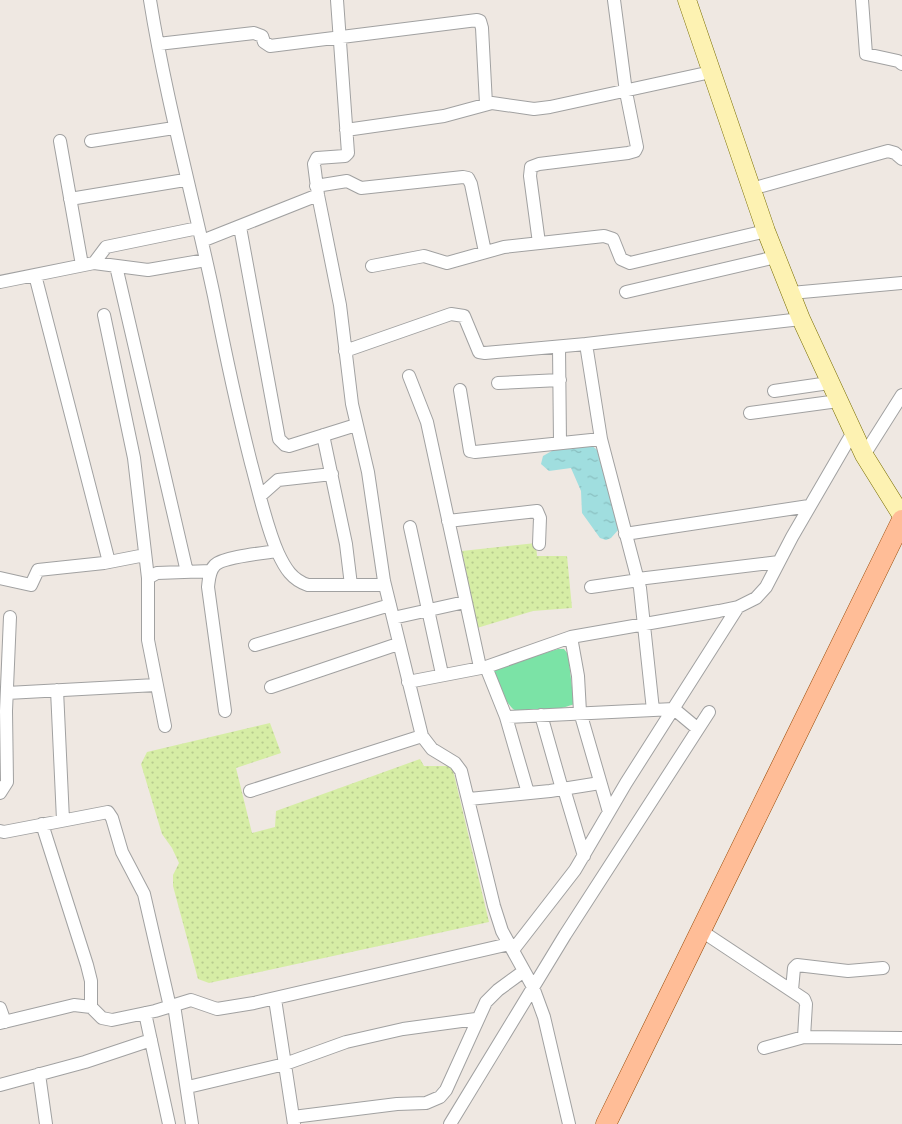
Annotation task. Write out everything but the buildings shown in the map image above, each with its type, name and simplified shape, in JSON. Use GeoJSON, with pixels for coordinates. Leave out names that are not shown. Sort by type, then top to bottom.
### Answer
{"type":"FeatureCollection","features":[{"type":"Feature","properties":{"kind":"main road"},"geometry":{"type":"LineString","coordinates":[[606,1124],[902,518]]}},
{"type":"Feature","properties":{"kind":"street"},"geometry":{"type":"LineString","coordinates":[[150,0],[185,180],[206,260],[236,401],[260,496],[277,551],[284,565],[298,582],[308,586],[385,585]]}},
{"type":"Feature","properties":{"kind":"street"},"geometry":{"type":"LineString","coordinates":[[337,0],[347,156],[315,160],[317,191],[340,305],[356,425],[368,472],[385,585],[422,736],[432,749],[455,763],[462,771],[494,906],[502,931],[533,987],[552,1045],[569,1124]]}},
{"type":"Feature","properties":{"kind":"street"},"geometry":{"type":"LineString","coordinates":[[539,244],[530,176],[532,167],[538,164],[628,153],[635,150],[637,143],[626,92],[614,0]]}},
{"type":"Feature","properties":{"kind":"street"},"geometry":{"type":"LineString","coordinates":[[687,0],[766,231],[801,319],[864,455],[902,518]]}},
{"type":"Feature","properties":{"kind":"street"},"geometry":{"type":"LineString","coordinates":[[862,0],[866,54],[898,61],[902,64]]}},
{"type":"Feature","properties":{"kind":"street"},"geometry":{"type":"LineString","coordinates":[[158,44],[254,33],[262,36],[264,42],[270,46],[473,20],[480,21],[485,57],[486,104]]}},
{"type":"Feature","properties":{"kind":"street"},"geometry":{"type":"LineString","coordinates":[[346,130],[444,116],[486,104],[538,108],[626,92],[711,72]]}},
{"type":"Feature","properties":{"kind":"street"},"geometry":{"type":"LineString","coordinates":[[91,141],[174,128]]}},
{"type":"Feature","properties":{"kind":"street"},"geometry":{"type":"LineString","coordinates":[[60,141],[70,199],[88,264]]}},
{"type":"Feature","properties":{"kind":"street"},"geometry":{"type":"LineString","coordinates":[[752,189],[888,151],[895,152],[902,159]]}},
{"type":"Feature","properties":{"kind":"street"},"geometry":{"type":"LineString","coordinates":[[88,264],[106,247],[200,235],[240,227],[317,191],[349,181],[361,188],[463,177],[468,178],[472,184],[485,252]]}},
{"type":"Feature","properties":{"kind":"street"},"geometry":{"type":"LineString","coordinates":[[70,199],[185,180]]}},
{"type":"Feature","properties":{"kind":"street"},"geometry":{"type":"LineString","coordinates":[[240,227],[279,439],[289,446],[356,425]]}},
{"type":"Feature","properties":{"kind":"street"},"geometry":{"type":"LineString","coordinates":[[372,266],[424,256],[447,263],[485,252],[539,244],[610,237],[616,244],[621,259],[630,263],[766,231]]}},
{"type":"Feature","properties":{"kind":"street"},"geometry":{"type":"LineString","coordinates":[[626,292],[776,257]]}},
{"type":"Feature","properties":{"kind":"street"},"geometry":{"type":"LineString","coordinates":[[0,282],[88,264],[148,270],[206,260]]}},
{"type":"Feature","properties":{"kind":"street"},"geometry":{"type":"LineString","coordinates":[[116,266],[186,572]]}},
{"type":"Feature","properties":{"kind":"street"},"geometry":{"type":"LineString","coordinates":[[35,275],[109,562]]}},
{"type":"Feature","properties":{"kind":"street"},"geometry":{"type":"LineString","coordinates":[[791,293],[902,283]]}},
{"type":"Feature","properties":{"kind":"street"},"geometry":{"type":"LineString","coordinates":[[345,351],[451,314],[464,316],[469,323],[479,352],[485,353],[559,347],[801,319]]}},
{"type":"Feature","properties":{"kind":"street"},"geometry":{"type":"LineString","coordinates":[[104,315],[134,458],[148,578],[148,640],[165,726]]}},
{"type":"Feature","properties":{"kind":"street"},"geometry":{"type":"LineString","coordinates":[[586,344],[601,439],[624,534],[629,541],[638,580],[654,710]]}},
{"type":"Feature","properties":{"kind":"street"},"geometry":{"type":"LineString","coordinates":[[559,347],[560,443]]}},
{"type":"Feature","properties":{"kind":"street"},"geometry":{"type":"LineString","coordinates":[[409,376],[427,422],[465,602],[483,667],[506,717],[528,793]]}},
{"type":"Feature","properties":{"kind":"street"},"geometry":{"type":"LineString","coordinates":[[498,383],[560,380]]}},
{"type":"Feature","properties":{"kind":"street"},"geometry":{"type":"LineString","coordinates":[[774,391],[829,383]]}},
{"type":"Feature","properties":{"kind":"street"},"geometry":{"type":"LineString","coordinates":[[460,390],[470,451],[601,439]]}},
{"type":"Feature","properties":{"kind":"street"},"geometry":{"type":"LineString","coordinates":[[864,455],[902,395]]}},
{"type":"Feature","properties":{"kind":"street"},"geometry":{"type":"LineString","coordinates":[[750,413],[838,401]]}},
{"type":"Feature","properties":{"kind":"street"},"geometry":{"type":"LineString","coordinates":[[408,682],[483,667],[571,637],[645,626],[738,607],[762,592],[853,432]]}},
{"type":"Feature","properties":{"kind":"street"},"geometry":{"type":"LineString","coordinates":[[323,435],[346,544],[351,585]]}},
{"type":"Feature","properties":{"kind":"street"},"geometry":{"type":"LineString","coordinates":[[260,496],[278,480],[332,474]]}},
{"type":"Feature","properties":{"kind":"street"},"geometry":{"type":"LineString","coordinates":[[624,534],[810,506]]}},
{"type":"Feature","properties":{"kind":"street"},"geometry":{"type":"LineString","coordinates":[[448,521],[536,511],[540,518],[540,544]]}},
{"type":"Feature","properties":{"kind":"street"},"geometry":{"type":"LineString","coordinates":[[410,527],[442,674]]}},
{"type":"Feature","properties":{"kind":"street"},"geometry":{"type":"LineString","coordinates":[[225,712],[208,587],[211,571],[217,563],[226,560],[277,551]]}},
{"type":"Feature","properties":{"kind":"street"},"geometry":{"type":"LineString","coordinates":[[0,578],[31,585],[38,570],[109,562],[145,555]]}},
{"type":"Feature","properties":{"kind":"street"},"geometry":{"type":"LineString","coordinates":[[591,587],[779,562]]}},
{"type":"Feature","properties":{"kind":"street"},"geometry":{"type":"LineString","coordinates":[[148,578],[153,574],[211,571]]}},
{"type":"Feature","properties":{"kind":"street"},"geometry":{"type":"LineString","coordinates":[[393,618],[465,602]]}},
{"type":"Feature","properties":{"kind":"street"},"geometry":{"type":"LineString","coordinates":[[255,645],[390,605]]}},
{"type":"Feature","properties":{"kind":"street"},"geometry":{"type":"LineString","coordinates":[[0,1008],[2,1022],[74,1005],[91,1006],[106,1020],[145,1013],[191,1000],[217,1009],[275,999],[511,947],[584,856],[609,812],[738,607]]}},
{"type":"Feature","properties":{"kind":"street"},"geometry":{"type":"LineString","coordinates":[[0,793],[7,782],[7,693],[10,617]]}},
{"type":"Feature","properties":{"kind":"street"},"geometry":{"type":"LineString","coordinates":[[571,637],[578,676],[580,712],[609,812]]}},
{"type":"Feature","properties":{"kind":"street"},"geometry":{"type":"LineString","coordinates":[[271,687],[398,644]]}},
{"type":"Feature","properties":{"kind":"street"},"geometry":{"type":"LineString","coordinates":[[7,693],[156,685]]}},
{"type":"Feature","properties":{"kind":"street"},"geometry":{"type":"LineString","coordinates":[[58,690],[63,820]]}},
{"type":"Feature","properties":{"kind":"street"},"geometry":{"type":"LineString","coordinates":[[506,717],[674,709],[698,729]]}},
{"type":"Feature","properties":{"kind":"street"},"geometry":{"type":"LineString","coordinates":[[450,1124],[648,803],[709,712]]}},
{"type":"Feature","properties":{"kind":"street"},"geometry":{"type":"LineString","coordinates":[[541,715],[584,856]]}},
{"type":"Feature","properties":{"kind":"street"},"geometry":{"type":"LineString","coordinates":[[250,791],[422,736]]}},
{"type":"Feature","properties":{"kind":"street"},"geometry":{"type":"LineString","coordinates":[[469,799],[563,789],[600,782]]}},
{"type":"Feature","properties":{"kind":"street"},"geometry":{"type":"LineString","coordinates":[[0,831],[4,832],[104,811],[108,812],[112,818],[122,852],[144,894],[172,1006],[188,1087],[192,1124]]}},
{"type":"Feature","properties":{"kind":"street"},"geometry":{"type":"LineString","coordinates":[[42,824],[87,965],[91,981],[91,1006]]}},
{"type":"Feature","properties":{"kind":"street"},"geometry":{"type":"LineString","coordinates":[[700,930],[792,990],[805,1003],[804,1038]]}},
{"type":"Feature","properties":{"kind":"street"},"geometry":{"type":"LineString","coordinates":[[792,990],[794,968],[797,965],[848,971],[883,968]]}},
{"type":"Feature","properties":{"kind":"street"},"geometry":{"type":"LineString","coordinates":[[275,999],[294,1120],[432,1101],[446,1090],[476,1019],[486,1002],[498,990],[524,971]]}},
{"type":"Feature","properties":{"kind":"street"},"geometry":{"type":"LineString","coordinates":[[145,1013],[168,1124]]}},
{"type":"Feature","properties":{"kind":"street"},"geometry":{"type":"LineString","coordinates":[[188,1087],[285,1064],[346,1042],[403,1029],[476,1019]]}},
{"type":"Feature","properties":{"kind":"street"},"geometry":{"type":"LineString","coordinates":[[764,1048],[804,1038],[902,1038]]}},
{"type":"Feature","properties":{"kind":"street"},"geometry":{"type":"LineString","coordinates":[[0,1085],[151,1040]]}},
{"type":"Feature","properties":{"kind":"street"},"geometry":{"type":"LineString","coordinates":[[39,1074],[46,1124]]}},
{"type":"Feature","properties":{"kind":"green space"},"geometry":{"type":"Polygon","coordinates":[[[536,543],[537,556],[567,556],[572,608],[533,611],[477,628],[462,551],[536,543]]]}},
{"type":"Feature","properties":{"kind":"green space"},"geometry":{"type":"Polygon","coordinates":[[[558,649],[564,649],[568,654],[574,704],[552,710],[533,712],[517,711],[512,708],[503,695],[492,669],[558,649]]]}},
{"type":"Feature","properties":{"kind":"green space"},"geometry":{"type":"Polygon","coordinates":[[[270,723],[281,753],[236,768],[252,833],[275,827],[276,811],[420,759],[424,766],[452,766],[489,922],[209,983],[198,979],[173,886],[173,875],[179,863],[172,848],[162,834],[141,764],[147,752],[270,723]]]}},
{"type":"Feature","properties":{"kind":"water"},"geometry":{"type":"Polygon","coordinates":[[[591,445],[601,453],[619,529],[611,538],[606,540],[600,538],[582,513],[581,491],[571,468],[549,471],[541,464],[543,456],[557,448],[591,445]]]}}]}
